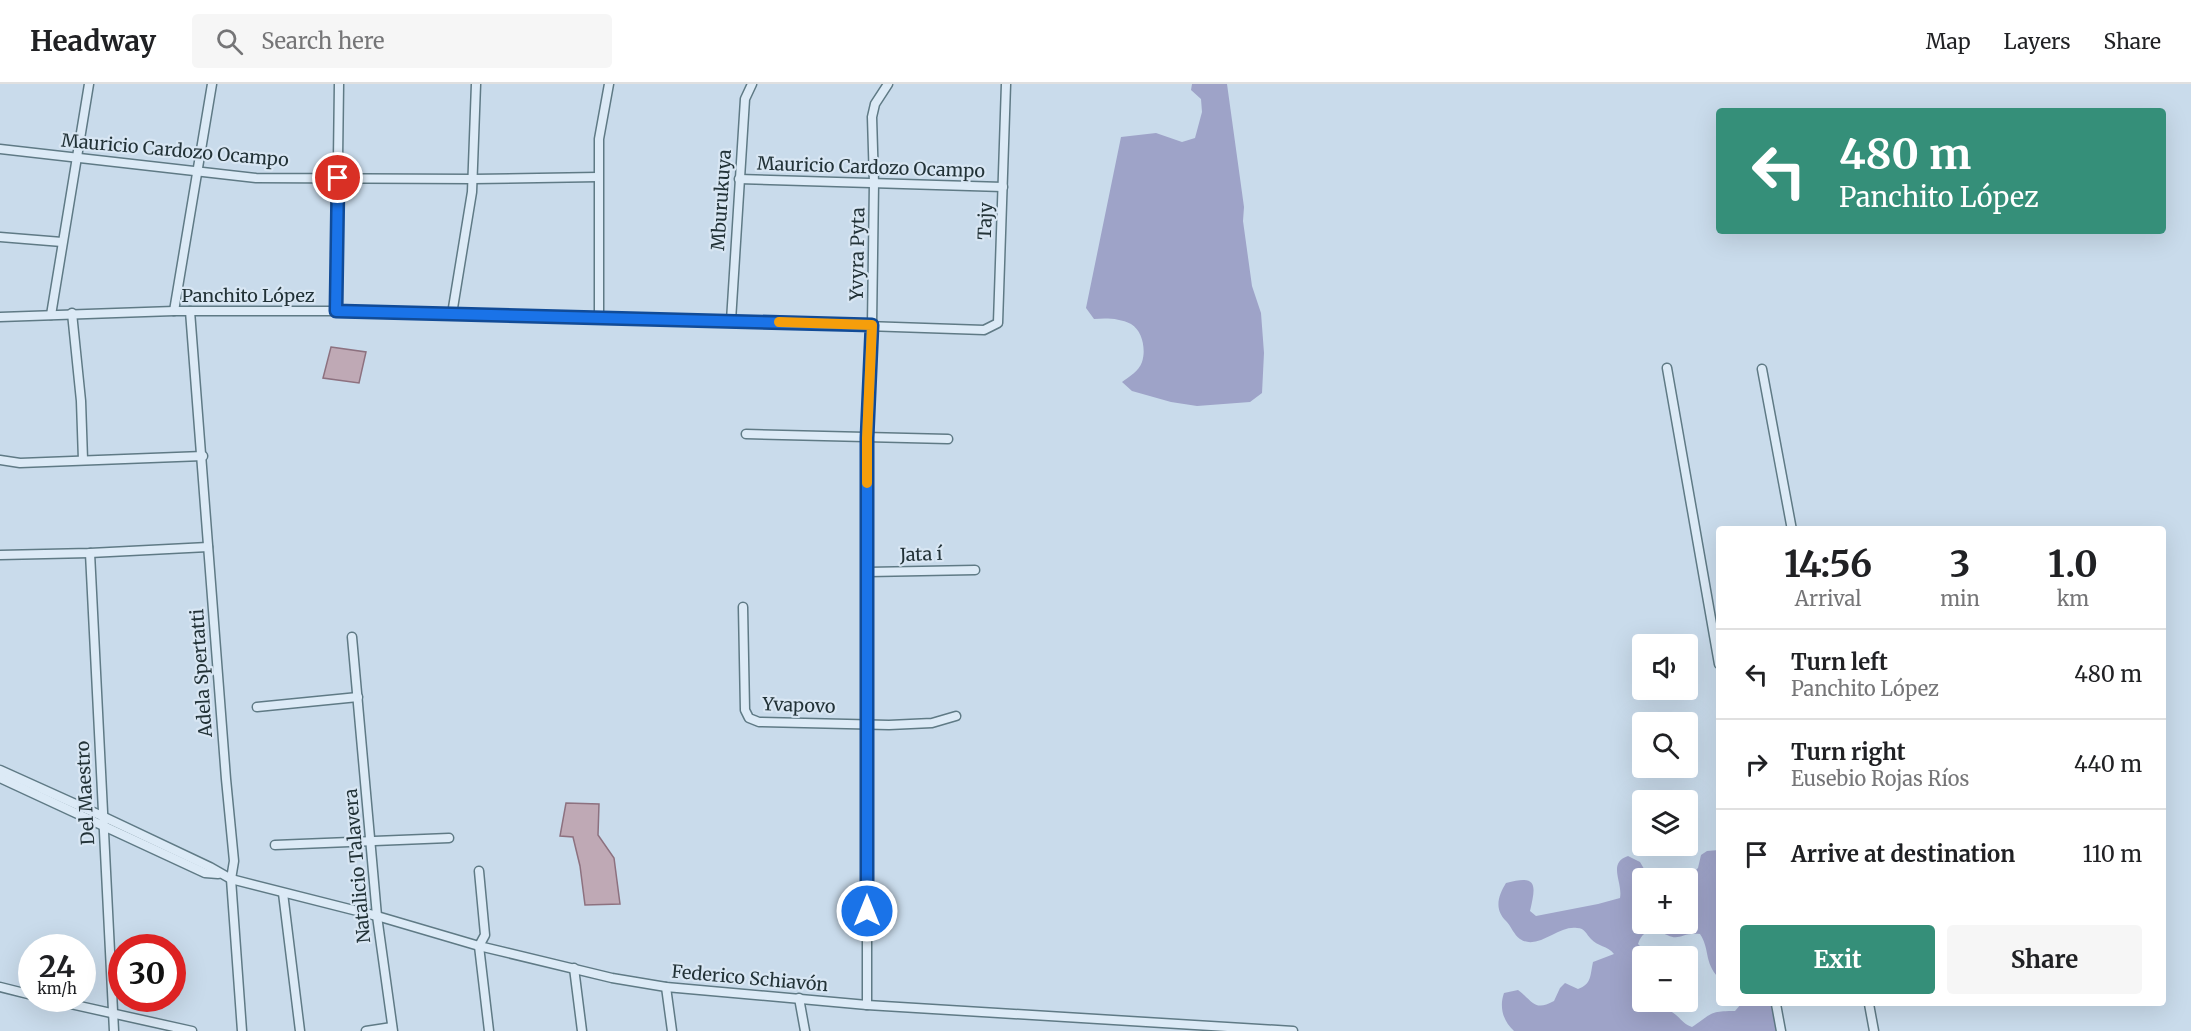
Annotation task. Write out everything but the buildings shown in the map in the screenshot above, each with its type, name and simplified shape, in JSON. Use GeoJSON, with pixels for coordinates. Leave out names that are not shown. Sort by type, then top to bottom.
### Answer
{"type":"FeatureCollection","features":[{"type":"Feature","properties":{"kind":"street"},"geometry":{"type":"LineString","coordinates":[[51,315],[89,84]]}},
{"type":"Feature","properties":{"kind":"street"},"geometry":{"type":"LineString","coordinates":[[174,311],[212,84]]}},
{"type":"Feature","properties":{"kind":"street"},"geometry":{"type":"LineString","coordinates":[[336,311],[339,84]]}},
{"type":"Feature","properties":{"kind":"street"},"geometry":{"type":"LineString","coordinates":[[452,315],[473,179],[476,84]]}},
{"type":"Feature","properties":{"kind":"street"},"geometry":{"type":"LineString","coordinates":[[598,317],[599,139],[609,84]]}},
{"type":"Feature","properties":{"kind":"street","name":"Mburukuya"},"geometry":{"type":"LineString","coordinates":[[730,321],[745,99],[752,84]]}},
{"type":"Feature","properties":{"kind":"street","name":"Yvyra Pyta"},"geometry":{"type":"LineString","coordinates":[[867,1005],[867,438],[872,325],[874,183],[872,117],[875,104],[888,84]]}},
{"type":"Feature","properties":{"kind":"street","name":"Tajy"},"geometry":{"type":"LineString","coordinates":[[998,323],[1006,84]]}},
{"type":"Feature","properties":{"kind":"street","name":"Mauricio Cardozo Ocampo"},"geometry":{"type":"LineString","coordinates":[[0,148],[77,159],[256,178],[598,177]]}},
{"type":"Feature","properties":{"kind":"street","name":"Mauricio Cardozo Ocampo"},"geometry":{"type":"LineString","coordinates":[[739,179],[1003,187]]}},
{"type":"Feature","properties":{"kind":"street"},"geometry":{"type":"LineString","coordinates":[[0,237],[62,242]]}},
{"type":"Feature","properties":{"kind":"street","name":"Panchito López"},"geometry":{"type":"LineString","coordinates":[[0,317],[174,311],[336,311],[984,330],[998,323]]}},
{"type":"Feature","properties":{"kind":"street","name":"Adela Spertatti"},"geometry":{"type":"LineString","coordinates":[[190,311],[234,861],[231,879],[242,1031]]}},
{"type":"Feature","properties":{"kind":"street"},"geometry":{"type":"LineString","coordinates":[[72,313],[81,401],[83,460]]}},
{"type":"Feature","properties":{"kind":"street"},"geometry":{"type":"LineString","coordinates":[[1667,368],[1715,619]]}},
{"type":"Feature","properties":{"kind":"street"},"geometry":{"type":"LineString","coordinates":[[1762,369],[1791,526]]}},
{"type":"Feature","properties":{"kind":"street"},"geometry":{"type":"LineString","coordinates":[[746,434],[948,439]]}},
{"type":"Feature","properties":{"kind":"street"},"geometry":{"type":"LineString","coordinates":[[0,460],[20,463],[203,456]]}},
{"type":"Feature","properties":{"kind":"street"},"geometry":{"type":"LineString","coordinates":[[0,555],[208,547]]}},
{"type":"Feature","properties":{"kind":"street","name":"Del Maestro"},"geometry":{"type":"LineString","coordinates":[[90,553],[114,1031]]}},
{"type":"Feature","properties":{"kind":"street","name":"Jata í"},"geometry":{"type":"LineString","coordinates":[[868,572],[975,570]]}},
{"type":"Feature","properties":{"kind":"street","name":"Yvapovo"},"geometry":{"type":"LineString","coordinates":[[743,607],[745,710],[749,718],[759,722],[867,724],[932,723],[956,717]]}},
{"type":"Feature","properties":{"kind":"street","name":"Natalicio Talavera"},"geometry":{"type":"LineString","coordinates":[[352,637],[377,916],[393,1029]]}},
{"type":"Feature","properties":{"kind":"street"},"geometry":{"type":"LineString","coordinates":[[257,707],[358,697]]}},
{"type":"Feature","properties":{"kind":"street","name":"Federico Schiavón"},"geometry":{"type":"LineString","coordinates":[[0,770],[102,821]]}},
{"type":"Feature","properties":{"kind":"street","name":"Federico Schiavón"},"geometry":{"type":"LineString","coordinates":[[0,778],[210,867],[218,874],[231,879],[377,916],[479,946],[612,978],[666,987],[867,1005],[1293,1031]]}},
{"type":"Feature","properties":{"kind":"street"},"geometry":{"type":"LineString","coordinates":[[275,845],[449,838]]}},
{"type":"Feature","properties":{"kind":"street"},"geometry":{"type":"LineString","coordinates":[[479,871],[485,934],[479,946],[489,1031]]}},
{"type":"Feature","properties":{"kind":"street"},"geometry":{"type":"LineString","coordinates":[[283,893],[300,1031]]}},
{"type":"Feature","properties":{"kind":"street"},"geometry":{"type":"LineString","coordinates":[[574,968],[582,1031]]}},
{"type":"Feature","properties":{"kind":"street"},"geometry":{"type":"LineString","coordinates":[[0,987],[18,992]]}},
{"type":"Feature","properties":{"kind":"street"},"geometry":{"type":"LineString","coordinates":[[666,987],[672,1031]]}},
{"type":"Feature","properties":{"kind":"street"},"geometry":{"type":"LineString","coordinates":[[799,998],[805,1031]]}},
{"type":"Feature","properties":{"kind":"street"},"geometry":{"type":"LineString","coordinates":[[1776,1006],[1781,1031]]}},
{"type":"Feature","properties":{"kind":"street"},"geometry":{"type":"LineString","coordinates":[[1869,1006],[1874,1031]]}},
{"type":"Feature","properties":{"kind":"street"},"geometry":{"type":"LineString","coordinates":[[96,1011],[192,1031]]}},
{"type":"Feature","properties":{"kind":"street"},"geometry":{"type":"LineString","coordinates":[[366,1031],[393,1029]]}},
{"type":"Feature","properties":{"kind":"shaded area"},"geometry":{"type":"Polygon","coordinates":[[[1192,84],[1227,84],[1244,207],[1243,221],[1252,286],[1261,313],[1264,353],[1262,393],[1250,402],[1197,406],[1171,402],[1132,391],[1122,382],[1141,365],[1144,352],[1141,336],[1131,324],[1108,319],[1094,319],[1086,308],[1121,137],[1156,133],[1182,142],[1195,138],[1202,112],[1201,99],[1191,90],[1192,84]]]}},
{"type":"Feature","properties":{"kind":"shaded area"},"geometry":{"type":"Polygon","coordinates":[[[331,347],[366,352],[359,383],[323,378],[331,347]]]}},
{"type":"Feature","properties":{"kind":"shaded area"},"geometry":{"type":"Polygon","coordinates":[[[566,803],[599,804],[598,835],[614,858],[620,904],[585,905],[580,866],[573,837],[560,836],[566,803]]]}},
{"type":"Feature","properties":{"kind":"shaded area"},"geometry":{"type":"Polygon","coordinates":[[[1716,850],[1716,974],[1709,961],[1703,940],[1698,934],[1698,868],[1701,855],[1707,851],[1716,850]]]}},
{"type":"Feature","properties":{"kind":"shaded area"},"geometry":{"type":"Polygon","coordinates":[[[1628,856],[1640,862],[1644,868],[1632,868],[1632,934],[1644,934],[1638,944],[1640,946],[1632,946],[1632,1012],[1672,1012],[1692,1027],[1712,1014],[1735,1011],[1739,1006],[1774,1006],[1777,1031],[1514,1031],[1510,1027],[1502,1009],[1504,993],[1518,990],[1534,1004],[1547,1004],[1554,1001],[1565,983],[1578,989],[1583,987],[1590,978],[1593,962],[1614,954],[1593,941],[1580,928],[1563,930],[1534,942],[1520,939],[1500,912],[1498,902],[1506,883],[1524,880],[1532,884],[1530,911],[1536,916],[1620,898],[1618,863],[1628,856]]]}},
{"type":"Feature","properties":{"kind":"shaded area"},"geometry":{"type":"Polygon","coordinates":[[[1666,934],[1692,934],[1678,937],[1666,934]]]}},
{"type":"Feature","properties":{"kind":"slow traffic"},"geometry":{"type":"LineString","coordinates":[[779,322],[872,325],[867,483]]}},
{"type":"Feature","properties":{"kind":"route"},"geometry":{"type":"LineString","coordinates":[[338,178],[336,311],[872,325],[867,438],[867,911]]}}]}
